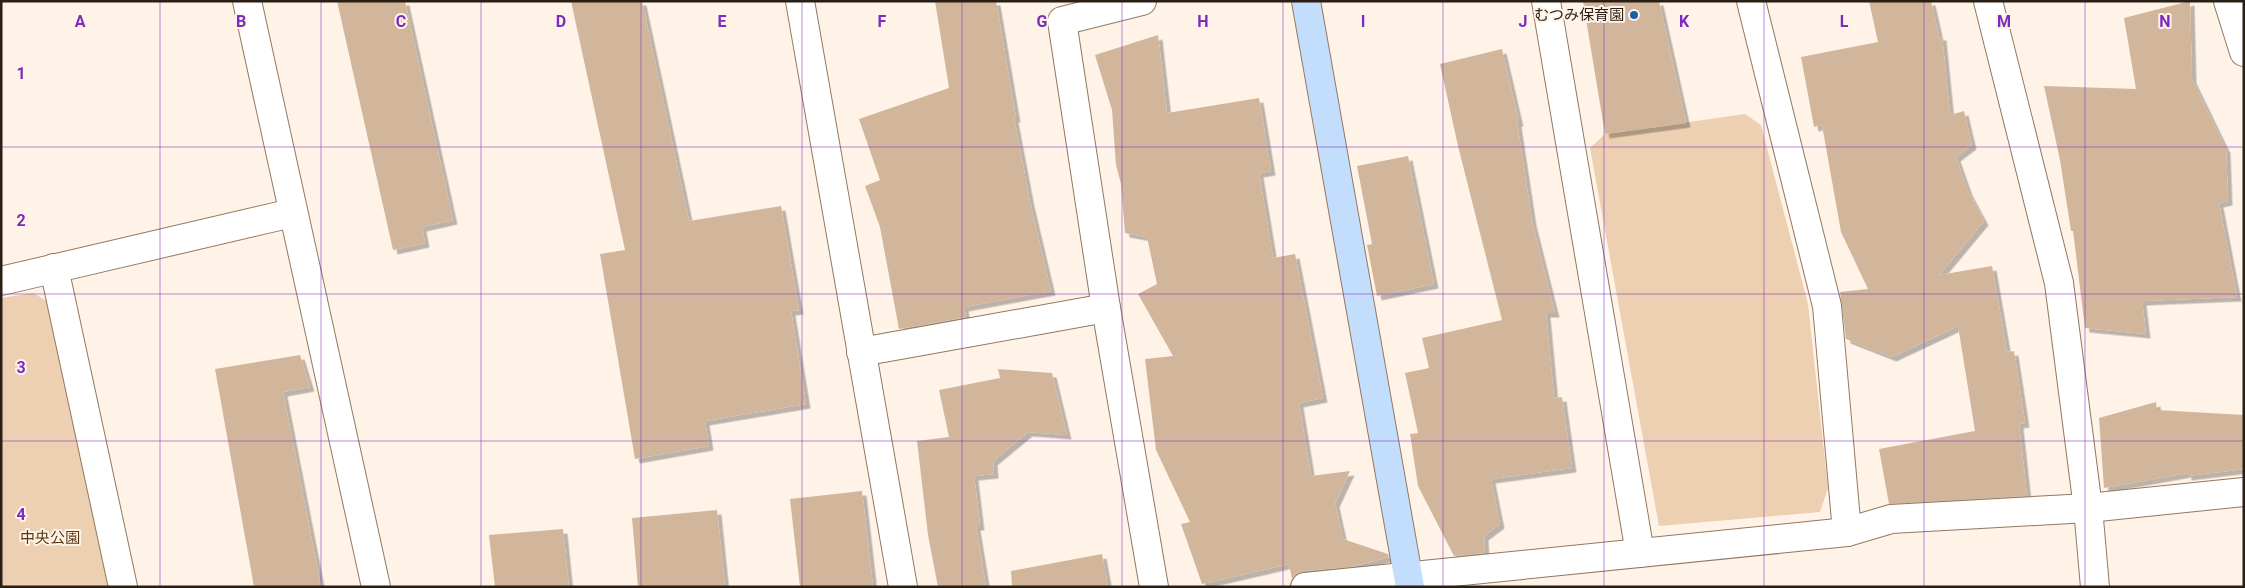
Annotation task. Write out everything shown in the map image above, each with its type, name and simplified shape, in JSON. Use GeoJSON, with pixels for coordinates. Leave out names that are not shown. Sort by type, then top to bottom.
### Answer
{"type":"FeatureCollection","features":[{"type":"Feature","properties":{"kind":"street"},"geometry":{"type":"LineString","coordinates":[[247,1],[292,213],[376,587]]}},
{"type":"Feature","properties":{"kind":"street"},"geometry":{"type":"LineString","coordinates":[[800,1],[903,587]]}},
{"type":"Feature","properties":{"kind":"street"},"geometry":{"type":"LineString","coordinates":[[1142,1],[1062,21],[1106,308],[1154,587]]}},
{"type":"Feature","properties":{"kind":"street"},"geometry":{"type":"LineString","coordinates":[[1306,1],[1409,582]]}},
{"type":"Feature","properties":{"kind":"street"},"geometry":{"type":"LineString","coordinates":[[1546,1],[1640,553]]}},
{"type":"Feature","properties":{"kind":"street"},"geometry":{"type":"LineString","coordinates":[[1750,1],[1827,306],[1847,532]]}},
{"type":"Feature","properties":{"kind":"street"},"geometry":{"type":"LineString","coordinates":[[1988,1],[2059,283],[2088,508],[2095,587]]}},
{"type":"Feature","properties":{"kind":"street"},"geometry":{"type":"LineString","coordinates":[[2228,1],[2244,52]]}},
{"type":"Feature","properties":{"kind":"street"},"geometry":{"type":"LineString","coordinates":[[1,281],[292,213]]}},
{"type":"Feature","properties":{"kind":"street"},"geometry":{"type":"LineString","coordinates":[[54,268],[123,587]]}},
{"type":"Feature","properties":{"kind":"street"},"geometry":{"type":"LineString","coordinates":[[861,352],[1106,308]]}},
{"type":"Feature","properties":{"kind":"street"},"geometry":{"type":"LineString","coordinates":[[1305,587],[1409,582],[1640,553],[1847,532],[1891,519],[2088,508],[2244,492]]}},
{"type":"Feature","properties":{"kind":"green space"},"geometry":{"type":"Polygon","coordinates":[[[1745,114],[1761,125],[1808,304],[1828,488],[1820,512],[1659,526],[1590,148],[1605,134],[1745,114]]]}},
{"type":"Feature","properties":{"kind":"green space","name":"中央公園"},"geometry":{"type":"Polygon","coordinates":[[[33,293],[47,301],[111,587],[1,587],[1,298],[33,293]]]}},
{"type":"Feature","properties":{"kind":"building"},"geometry":{"type":"Polygon","coordinates":[[[337,1],[405,1],[453,220],[422,227],[425,243],[393,250],[337,1]]]}},
{"type":"Feature","properties":{"kind":"building"},"geometry":{"type":"Polygon","coordinates":[[[571,1],[642,1],[689,221],[781,206],[799,310],[791,311],[806,404],[705,421],[709,446],[635,459],[600,254],[625,250],[571,1]]]}},
{"type":"Feature","properties":{"kind":"building"},"geometry":{"type":"Polygon","coordinates":[[[935,1],[996,1],[1016,118],[1014,118],[1030,202],[1051,291],[964,307],[966,317],[899,329],[880,227],[865,186],[880,180],[859,119],[949,88],[935,1]]]}},
{"type":"Feature","properties":{"kind":"building"},"geometry":{"type":"Polygon","coordinates":[[[1583,1],[1659,1],[1686,123],[1605,134],[1583,1]]]}},
{"type":"Feature","properties":{"kind":"building"},"geometry":{"type":"Polygon","coordinates":[[[1869,1],[1931,1],[1939,36],[1942,36],[1950,115],[1964,111],[1972,145],[1956,157],[1968,191],[1984,221],[1939,275],[1992,266],[2007,352],[2014,351],[2025,423],[2019,424],[2027,496],[1889,504],[1879,449],[1975,431],[1958,326],[1892,357],[1846,339],[1840,292],[1868,289],[1841,232],[1822,125],[1814,127],[1801,57],[1878,42],[1869,1]]]}},
{"type":"Feature","properties":{"kind":"building"},"geometry":{"type":"Polygon","coordinates":[[[2190,1],[2192,79],[2226,149],[2228,201],[2219,203],[2237,297],[2142,301],[2146,334],[2085,328],[2073,231],[2071,231],[2060,160],[2044,86],[2136,89],[2124,18],[2190,1]]]}},
{"type":"Feature","properties":{"kind":"building"},"geometry":{"type":"Polygon","coordinates":[[[1158,35],[1167,113],[1259,98],[1271,171],[1259,173],[1273,258],[1295,254],[1323,398],[1299,403],[1311,476],[1350,471],[1335,503],[1343,539],[1388,554],[1389,557],[1350,567],[1303,571],[1296,574],[1292,579],[1289,564],[1202,584],[1181,524],[1190,522],[1156,450],[1145,359],[1173,356],[1138,294],[1157,284],[1147,237],[1125,233],[1121,184],[1116,165],[1112,110],[1095,55],[1158,35]]]}},
{"type":"Feature","properties":{"kind":"building"},"geometry":{"type":"Polygon","coordinates":[[[1502,49],[1519,122],[1517,122],[1532,221],[1555,313],[1546,313],[1554,398],[1562,397],[1572,468],[1491,479],[1500,524],[1484,536],[1485,553],[1454,556],[1418,486],[1410,434],[1418,433],[1405,373],[1429,368],[1422,338],[1502,320],[1458,146],[1440,64],[1502,49]]]}},
{"type":"Feature","properties":{"kind":"building"},"geometry":{"type":"Polygon","coordinates":[[[1408,156],[1434,284],[1377,296],[1367,245],[1372,244],[1357,166],[1408,156]]]}},
{"type":"Feature","properties":{"kind":"building"},"geometry":{"type":"Polygon","coordinates":[[[300,355],[310,387],[283,392],[321,587],[254,587],[215,369],[300,355]]]}},
{"type":"Feature","properties":{"kind":"building"},"geometry":{"type":"Polygon","coordinates":[[[998,369],[1052,373],[1067,435],[1028,432],[993,461],[994,474],[974,476],[980,526],[976,526],[986,587],[938,587],[928,535],[917,441],[949,437],[939,390],[1000,378],[998,369]]]}},
{"type":"Feature","properties":{"kind":"building"},"geometry":{"type":"Polygon","coordinates":[[[2156,402],[2157,410],[2244,415],[2244,469],[2187,476],[2187,473],[2104,488],[2099,418],[2156,402]]]}},
{"type":"Feature","properties":{"kind":"building"},"geometry":{"type":"Polygon","coordinates":[[[862,491],[873,587],[800,587],[790,499],[862,491]]]}},
{"type":"Feature","properties":{"kind":"building"},"geometry":{"type":"Polygon","coordinates":[[[717,510],[725,587],[638,587],[632,518],[717,510]]]}},
{"type":"Feature","properties":{"kind":"building"},"geometry":{"type":"Polygon","coordinates":[[[563,529],[569,587],[495,587],[489,535],[563,529]]]}},
{"type":"Feature","properties":{"kind":"building"},"geometry":{"type":"Polygon","coordinates":[[[1102,554],[1108,587],[1012,587],[1011,571],[1102,554]]]}},
{"type":"Feature","properties":{"kind":"place","name":"むつみ保育園"},"geometry":{"type":"Point","coordinates":[1634,15]}}]}
